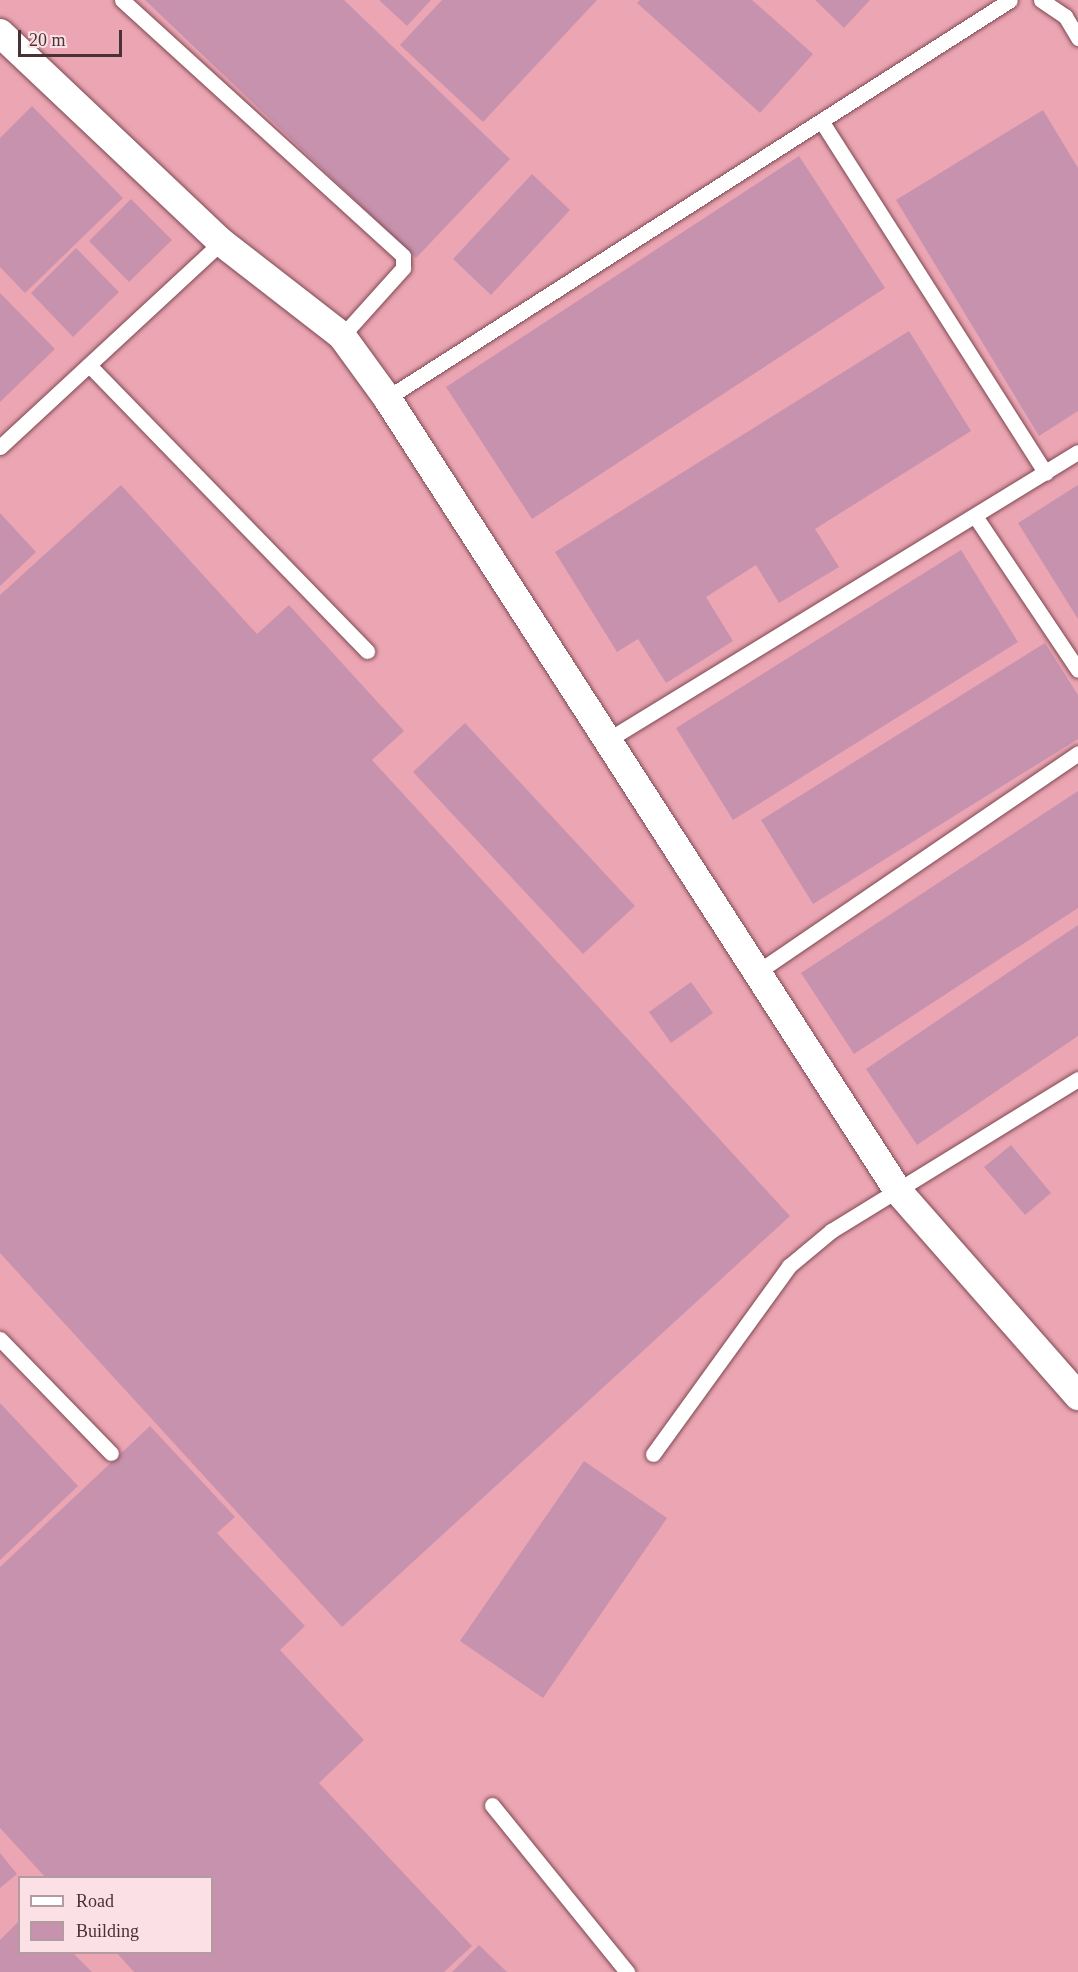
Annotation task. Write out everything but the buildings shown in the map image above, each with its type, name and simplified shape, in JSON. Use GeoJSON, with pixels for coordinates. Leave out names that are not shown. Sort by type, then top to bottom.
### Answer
{"type":"FeatureCollection","features":[{"type":"Feature","properties":{"kind":"street"},"geometry":{"type":"LineString","coordinates":[[0,33],[221,242],[342,336],[387,398],[898,1191],[1078,1396]]}},
{"type":"Feature","properties":{"kind":"lane"},"geometry":{"type":"LineString","coordinates":[[122,0],[403,256],[403,268],[342,336]]}},
{"type":"Feature","properties":{"kind":"lane"},"geometry":{"type":"LineString","coordinates":[[387,398],[822,123],[1010,0]]}},
{"type":"Feature","properties":{"kind":"lane"},"geometry":{"type":"LineString","coordinates":[[1041,0],[1065,16],[1078,38]]}},
{"type":"Feature","properties":{"kind":"lane"},"geometry":{"type":"LineString","coordinates":[[822,123],[1046,473]]}},
{"type":"Feature","properties":{"kind":"lane"},"geometry":{"type":"LineString","coordinates":[[0,447],[221,242]]}},
{"type":"Feature","properties":{"kind":"lane"},"geometry":{"type":"LineString","coordinates":[[89,364],[367,651]]}},
{"type":"Feature","properties":{"kind":"lane"},"geometry":{"type":"LineString","coordinates":[[606,741],[1078,452]]}},
{"type":"Feature","properties":{"kind":"lane"},"geometry":{"type":"LineString","coordinates":[[975,516],[1078,670]]}},
{"type":"Feature","properties":{"kind":"lane"},"geometry":{"type":"LineString","coordinates":[[756,973],[1078,753]]}},
{"type":"Feature","properties":{"kind":"lane"},"geometry":{"type":"LineString","coordinates":[[653,1454],[789,1266],[831,1231],[1078,1079]]}},
{"type":"Feature","properties":{"kind":"lane"},"geometry":{"type":"LineString","coordinates":[[0,1339],[111,1453]]}},
{"type":"Feature","properties":{"kind":"lane"},"geometry":{"type":"LineString","coordinates":[[492,1805],[627,1972]]}},
{"type":"Feature","properties":{"kind":"shaded area"},"geometry":{"type":"Polygon","coordinates":[[[0,0],[1078,0],[1078,1972],[0,1972],[0,0]]]}}]}
